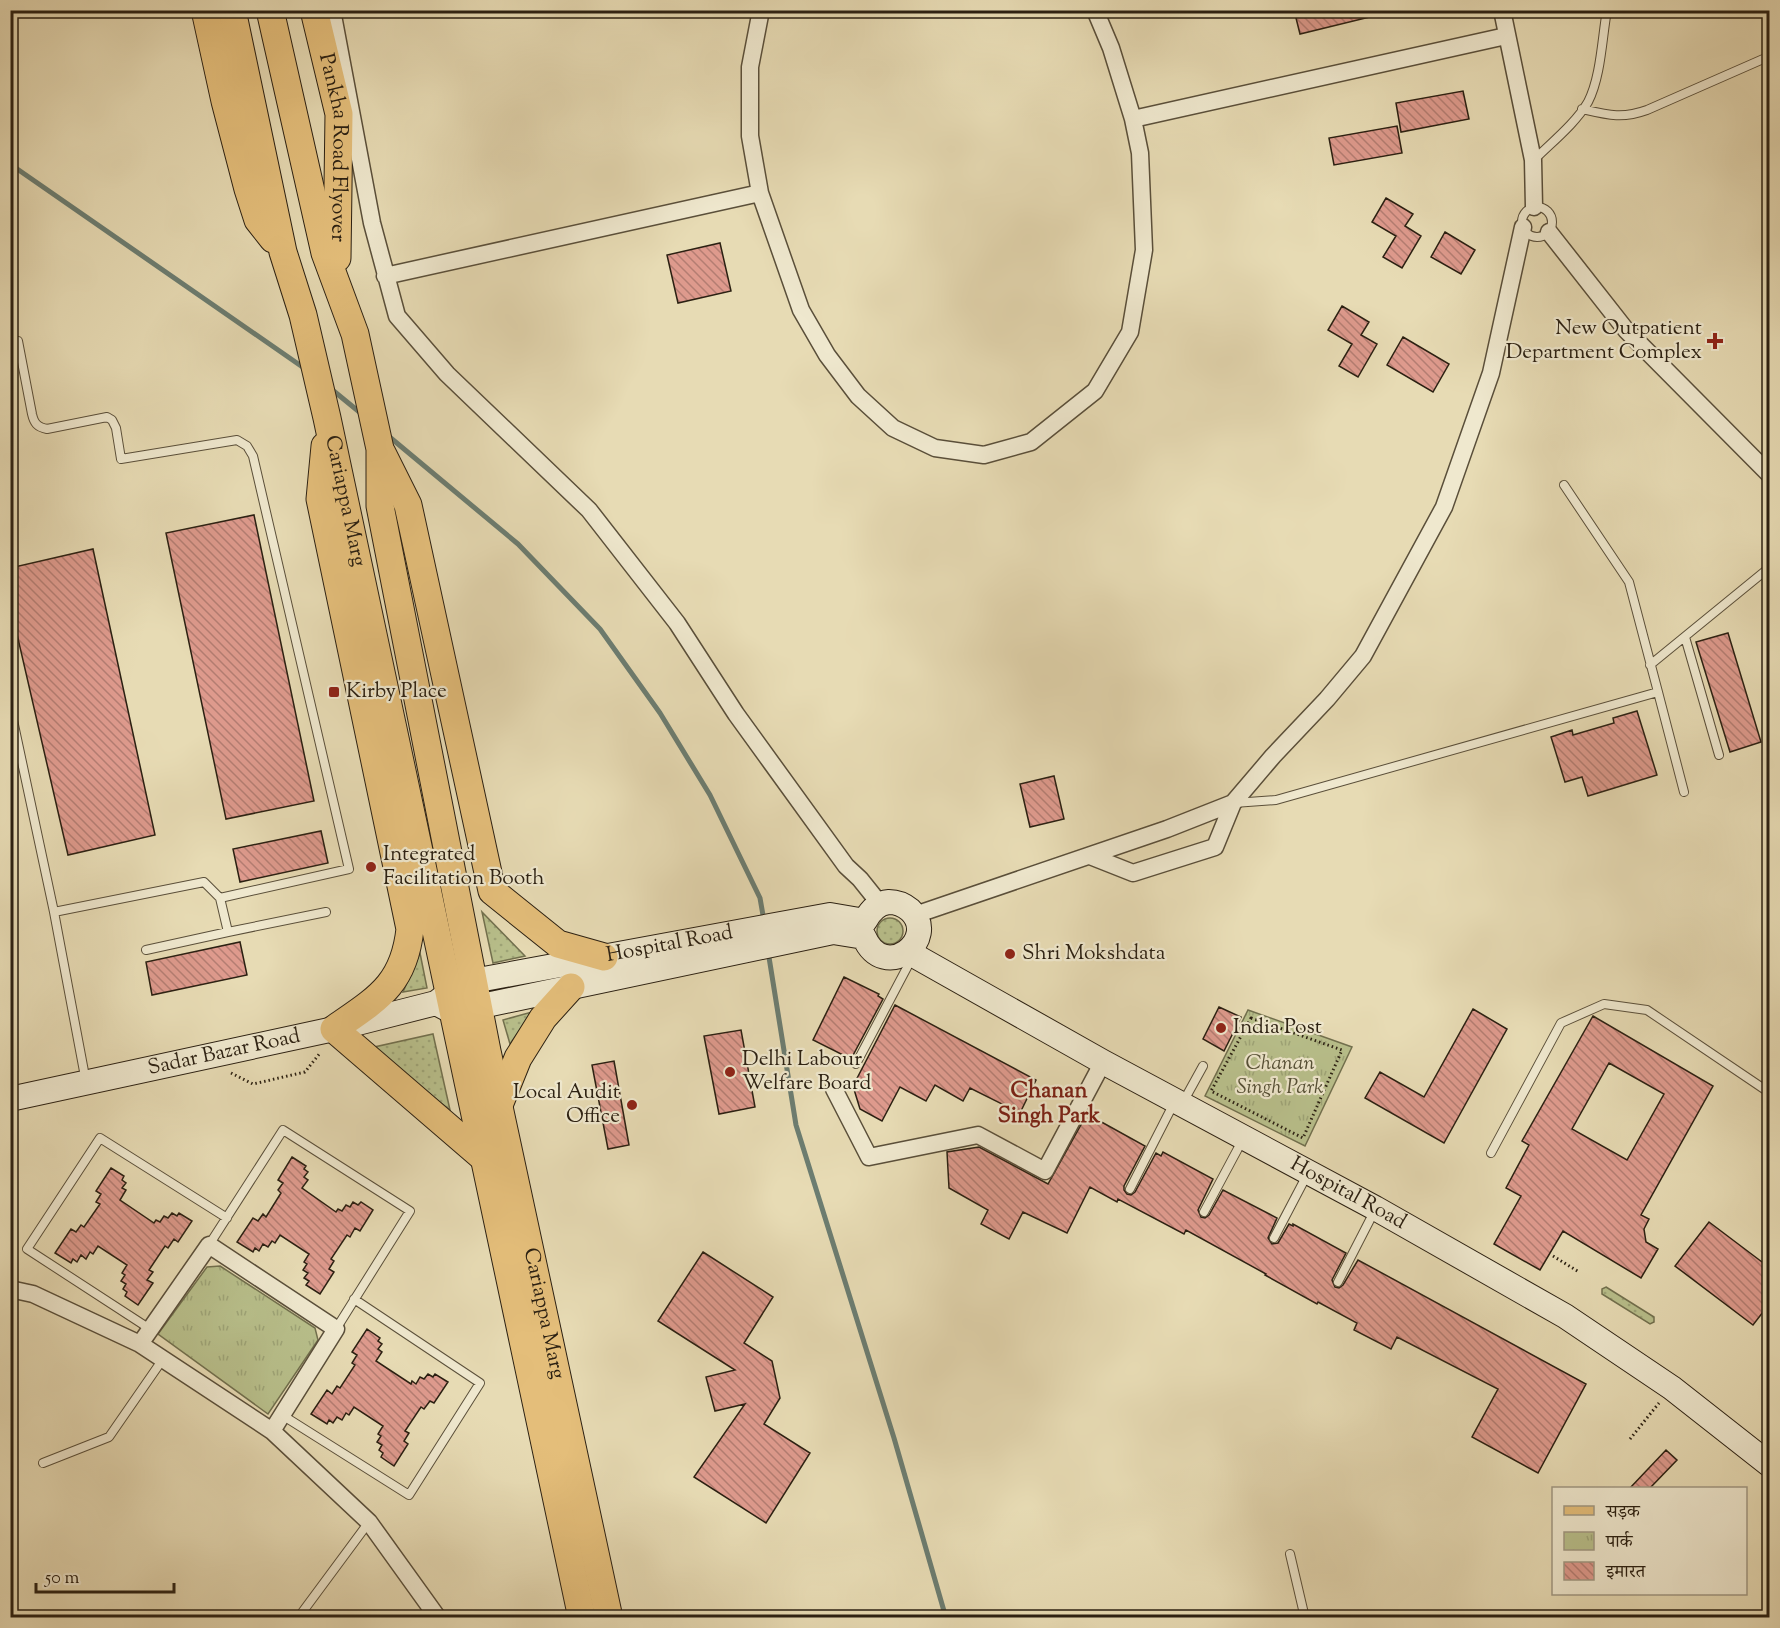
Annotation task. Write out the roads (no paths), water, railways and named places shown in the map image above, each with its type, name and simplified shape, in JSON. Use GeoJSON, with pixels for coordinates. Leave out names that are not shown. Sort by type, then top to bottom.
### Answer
{"type":"FeatureCollection","features":[{"type":"Feature","properties":{"kind":"main road"},"geometry":{"type":"LineString","coordinates":[[205,10],[225,101],[248,189],[258,220],[283,252]]}},
{"type":"Feature","properties":{"kind":"main road","name":"Cariappa Marg"},"geometry":{"type":"LineString","coordinates":[[232,10],[283,252],[303,315],[327,418],[454,1004],[485,1159],[553,1421],[609,1617]]}},
{"type":"Feature","properties":{"kind":"main road","name":"Cariappa Marg"},"geometry":{"type":"LineString","coordinates":[[270,10],[325,253],[355,334],[380,449],[380,506],[473,981],[454,1004]]}},
{"type":"Feature","properties":{"kind":"main road","name":"Pankha Road Flyover"},"geometry":{"type":"LineString","coordinates":[[314,10],[339,114],[337,284]]}},
{"type":"Feature","properties":{"kind":"main road"},"geometry":{"type":"LineString","coordinates":[[327,418],[321,499],[410,929],[404,960],[389,986],[329,1039],[485,1159]]}},
{"type":"Feature","properties":{"kind":"main road"},"geometry":{"type":"LineString","coordinates":[[380,449],[408,505],[492,891],[558,944],[604,957]]}},
{"type":"Feature","properties":{"kind":"main road"},"geometry":{"type":"LineString","coordinates":[[499,1105],[518,1058],[543,1018],[571,987]]}},
{"type":"Feature","properties":{"kind":"main road","name":"Cariappa Marg"},"geometry":{"type":"LineString","coordinates":[[454,1004],[499,1105],[553,1421],[582,1617]]}},
{"type":"Feature","properties":{"kind":"street"},"geometry":{"type":"LineString","coordinates":[[332,10],[370,212],[397,316],[447,374],[589,510],[677,622],[736,714],[846,866],[860,879],[870,921],[872,950],[878,955],[894,957],[911,953],[917,939],[918,923],[915,915],[903,905],[896,903],[870,921]]}},
{"type":"Feature","properties":{"kind":"street"},"geometry":{"type":"LineString","coordinates":[[761,10],[750,67],[750,136],[760,193],[801,310],[827,354],[858,396],[893,428],[935,448],[984,455],[1031,442],[1095,391],[1130,332],[1144,250],[1140,153],[1133,119],[1111,48],[1095,10]]}},
{"type":"Feature","properties":{"kind":"street"},"geometry":{"type":"LineString","coordinates":[[1502,10],[1533,160],[1534,207]]}},
{"type":"Feature","properties":{"kind":"street"},"geometry":{"type":"LineString","coordinates":[[1133,119],[1506,36]]}},
{"type":"Feature","properties":{"kind":"street"},"geometry":{"type":"LineString","coordinates":[[385,276],[760,193]]}},
{"type":"Feature","properties":{"kind":"street"},"geometry":{"type":"LineString","coordinates":[[1089,856],[1133,873],[1215,847],[1233,803],[1363,656],[1444,507],[1491,373],[1523,227]]}},
{"type":"Feature","properties":{"kind":"street"},"geometry":{"type":"LineString","coordinates":[[1549,232],[1626,330],[1770,475]]}},
{"type":"Feature","properties":{"kind":"street"},"geometry":{"type":"LineString","coordinates":[[915,915],[1089,856],[1233,803]]}},
{"type":"Feature","properties":{"kind":"street","name":"Hospital Road"},"geometry":{"type":"LineString","coordinates":[[454,1004],[571,987],[734,943],[812,927],[830,915],[870,921]]}},
{"type":"Feature","properties":{"kind":"street","name":"Hospital Road"},"geometry":{"type":"LineString","coordinates":[[473,981],[604,957],[734,943]]}},
{"type":"Feature","properties":{"kind":"street","name":"Hospital Road"},"geometry":{"type":"LineString","coordinates":[[911,953],[1103,1062],[1375,1208],[1565,1316],[1672,1388],[1770,1465]]}},
{"type":"Feature","properties":{"kind":"street","name":"Sadar Bazar Road"},"geometry":{"type":"LineString","coordinates":[[10,1099],[86,1082],[329,1039],[454,1004]]}},
{"type":"Feature","properties":{"kind":"street"},"geometry":{"type":"LineString","coordinates":[[834,1089],[869,1157],[978,1136],[1045,1170],[1103,1062]]}},
{"type":"Feature","properties":{"kind":"street"},"geometry":{"type":"LineString","coordinates":[[140,1344],[209,1245],[336,1329],[272,1431]]}},
{"type":"Feature","properties":{"kind":"street"},"geometry":{"type":"LineString","coordinates":[[10,1289],[33,1294],[140,1344],[272,1431],[369,1522],[438,1617]]}},
{"type":"Feature","properties":{"kind":"lane"},"geometry":{"type":"LineString","coordinates":[[1533,160],[1588,101],[1596,79],[1607,10]]}},
{"type":"Feature","properties":{"kind":"lane"},"geometry":{"type":"LineString","coordinates":[[1582,109],[1611,116],[1630,116],[1770,56]]}},
{"type":"Feature","properties":{"kind":"lane"},"geometry":{"type":"LineString","coordinates":[[1534,207],[1544,208],[1553,221],[1549,232],[1544,235],[1533,236],[1528,234],[1523,227],[1524,214],[1534,207]]}},
{"type":"Feature","properties":{"kind":"lane"},"geometry":{"type":"LineString","coordinates":[[18,341],[34,422],[39,427],[47,429],[107,417],[112,420],[116,429],[121,459],[237,440],[247,446],[253,456],[348,869],[220,898]]}},
{"type":"Feature","properties":{"kind":"lane"},"geometry":{"type":"LineString","coordinates":[[1564,485],[1629,582],[1683,792]]}},
{"type":"Feature","properties":{"kind":"lane"},"geometry":{"type":"LineString","coordinates":[[1650,665],[1770,567]]}},
{"type":"Feature","properties":{"kind":"lane"},"geometry":{"type":"LineString","coordinates":[[1684,637],[1719,755]]}},
{"type":"Feature","properties":{"kind":"lane"},"geometry":{"type":"LineString","coordinates":[[1233,803],[1276,800],[1658,692]]}},
{"type":"Feature","properties":{"kind":"lane"},"geometry":{"type":"LineString","coordinates":[[10,706],[54,912],[86,1082]]}},
{"type":"Feature","properties":{"kind":"lane"},"geometry":{"type":"LineString","coordinates":[[54,912],[204,882],[220,898],[228,932]]}},
{"type":"Feature","properties":{"kind":"lane"},"geometry":{"type":"LineString","coordinates":[[146,950],[326,912]]}},
{"type":"Feature","properties":{"kind":"lane"},"geometry":{"type":"LineString","coordinates":[[856,1064],[911,953]]}},
{"type":"Feature","properties":{"kind":"lane"},"geometry":{"type":"LineString","coordinates":[[1491,1153],[1561,1023],[1604,1004],[1647,1010],[1770,1093]]}},
{"type":"Feature","properties":{"kind":"lane"},"geometry":{"type":"LineString","coordinates":[[1130,1189],[1179,1102],[1203,1065]]}},
{"type":"Feature","properties":{"kind":"lane"},"geometry":{"type":"LineString","coordinates":[[209,1245],[283,1130],[410,1211],[336,1329]]}},
{"type":"Feature","properties":{"kind":"lane"},"geometry":{"type":"LineString","coordinates":[[1204,1212],[1244,1137]]}},
{"type":"Feature","properties":{"kind":"lane"},"geometry":{"type":"LineString","coordinates":[[150,1329],[27,1249],[100,1138],[227,1218]]}},
{"type":"Feature","properties":{"kind":"lane"},"geometry":{"type":"LineString","coordinates":[[1274,1239],[1309,1172]]}},
{"type":"Feature","properties":{"kind":"lane"},"geometry":{"type":"LineString","coordinates":[[1338,1282],[1375,1208]]}},
{"type":"Feature","properties":{"kind":"lane"},"geometry":{"type":"LineString","coordinates":[[282,1415],[409,1495],[480,1383],[354,1299]]}},
{"type":"Feature","properties":{"kind":"lane"},"geometry":{"type":"LineString","coordinates":[[43,1463],[109,1437],[163,1359]]}},
{"type":"Feature","properties":{"kind":"lane"},"geometry":{"type":"LineString","coordinates":[[298,1617],[369,1522]]}},
{"type":"Feature","properties":{"kind":"lane"},"geometry":{"type":"LineString","coordinates":[[1290,1554],[1305,1617]]}},
{"type":"Feature","properties":{"kind":"lane"},"geometry":{"type":"LineString","coordinates":[[10,1612],[22,1617]]}},
{"type":"Feature","properties":{"kind":"waterway"},"geometry":{"type":"LineString","coordinates":[[10,164],[304,368]]}},
{"type":"Feature","properties":{"kind":"waterway"},"geometry":{"type":"LineString","coordinates":[[330,388],[363,415]]}},
{"type":"Feature","properties":{"kind":"waterway"},"geometry":{"type":"LineString","coordinates":[[386,434],[518,544],[600,629],[660,713],[710,795],[760,898],[764,921]]}},
{"type":"Feature","properties":{"kind":"waterway"},"geometry":{"type":"LineString","coordinates":[[768,951],[796,1125],[894,1438],[946,1618]]}},
{"type":"Feature","properties":{"kind":"place","name":"New Outpatient Department Complex"},"geometry":{"type":"Point","coordinates":[1715,341]}},
{"type":"Feature","properties":{"kind":"place","name":"Kirby Place"},"geometry":{"type":"Point","coordinates":[334,692]}},
{"type":"Feature","properties":{"kind":"place","name":"Integrated Facilitation Booth"},"geometry":{"type":"Point","coordinates":[371,867]}},
{"type":"Feature","properties":{"kind":"place","name":"Shri Mokshdata"},"geometry":{"type":"Point","coordinates":[1010,954]}},
{"type":"Feature","properties":{"kind":"place","name":"India Post"},"geometry":{"type":"Point","coordinates":[1221,1028]}},
{"type":"Feature","properties":{"kind":"place","name":"Delhi Labour Welfare Board"},"geometry":{"type":"Point","coordinates":[730,1072]}},
{"type":"Feature","properties":{"kind":"place","name":"Local Audit Office"},"geometry":{"type":"Point","coordinates":[632,1105]}},
{"type":"Feature","properties":{"kind":"district","name":"Chanan Singh Park"},"geometry":{"type":"Point","coordinates":[1049,1104]}}]}
